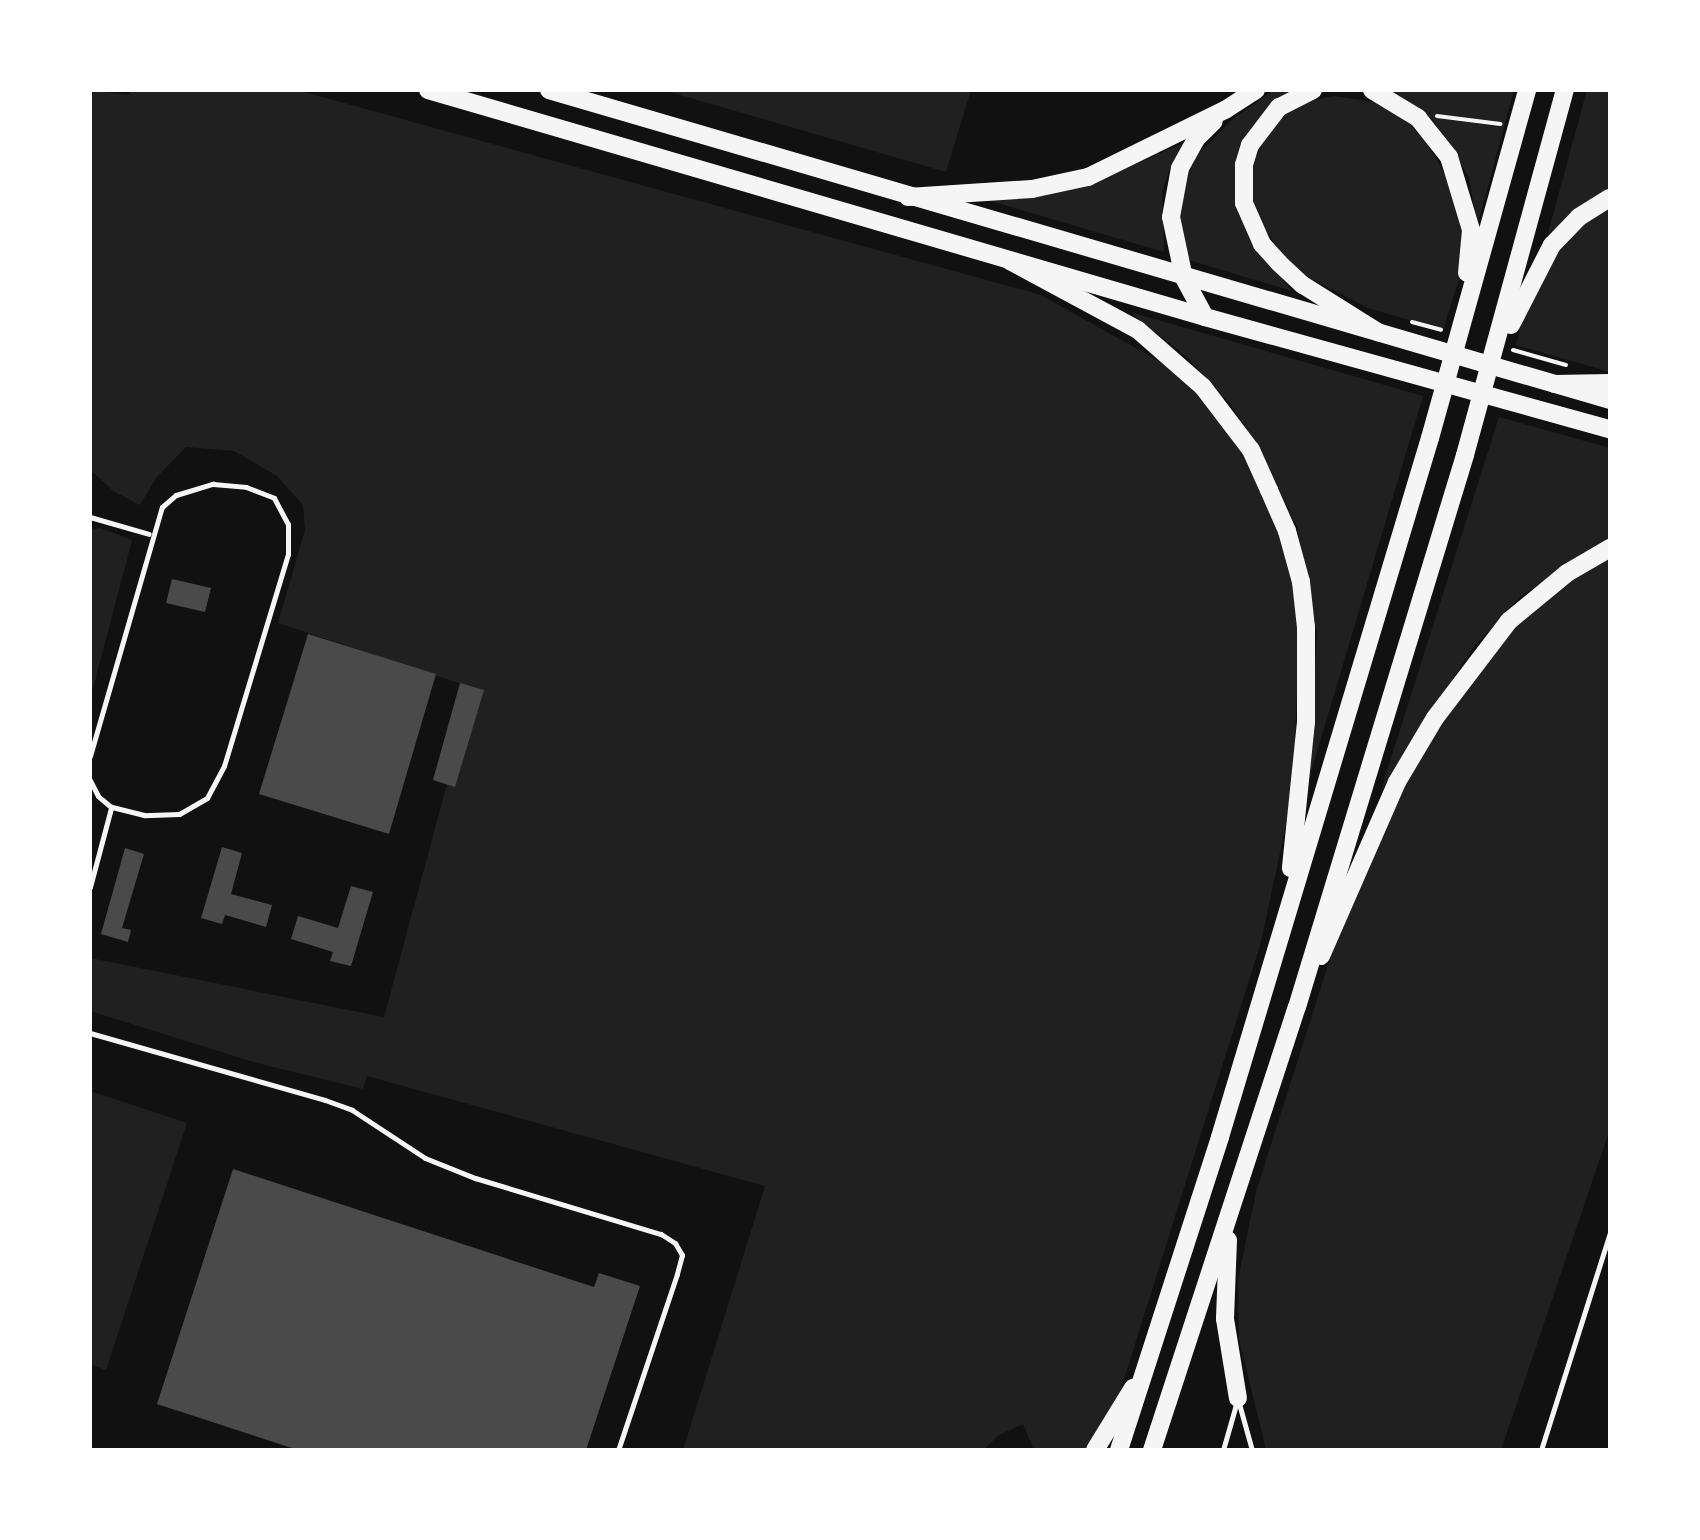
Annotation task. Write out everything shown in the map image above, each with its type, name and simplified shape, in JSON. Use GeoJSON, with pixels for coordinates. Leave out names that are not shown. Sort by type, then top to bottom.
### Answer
{"type":"FeatureCollection","features":[{"type":"Feature","properties":{"kind":"main road"},"geometry":{"type":"LineString","coordinates":[[428,90],[1205,317],[1610,429]]}},
{"type":"Feature","properties":{"kind":"main road"},"geometry":{"type":"LineString","coordinates":[[548,90],[600,98],[788,163],[1610,400]]}},
{"type":"Feature","properties":{"kind":"main road"},"geometry":{"type":"LineString","coordinates":[[908,197],[1032,188],[1088,177],[1226,110],[1256,90]]}},
{"type":"Feature","properties":{"kind":"main road"},"geometry":{"type":"LineString","coordinates":[[1313,90],[1279,107],[1250,146],[1244,204],[1262,244],[1279,263],[1303,284],[1378,332]]}},
{"type":"Feature","properties":{"kind":"main road"},"geometry":{"type":"LineString","coordinates":[[1119,1450],[1282,930],[1430,438],[1471,230],[1457,173],[1418,118],[1372,90]]}},
{"type":"Feature","properties":{"kind":"main road"},"geometry":{"type":"LineString","coordinates":[[1451,331],[1527,90]]}},
{"type":"Feature","properties":{"kind":"main road"},"geometry":{"type":"LineString","coordinates":[[1152,1450],[1297,1006],[1486,380],[1515,303],[1565,90]]}},
{"type":"Feature","properties":{"kind":"main road"},"geometry":{"type":"LineString","coordinates":[[1205,317],[1184,278],[1172,234],[1175,184],[1196,138],[1226,110]]}},
{"type":"Feature","properties":{"kind":"main road"},"geometry":{"type":"LineString","coordinates":[[778,192],[788,163]]}},
{"type":"Feature","properties":{"kind":"main road"},"geometry":{"type":"LineString","coordinates":[[1515,303],[1565,230],[1610,198]]}},
{"type":"Feature","properties":{"kind":"main road"},"geometry":{"type":"LineString","coordinates":[[1010,261],[1138,330],[1203,387],[1251,450],[1288,531],[1302,582],[1307,670],[1300,798],[1282,930]]}},
{"type":"Feature","properties":{"kind":"main road"},"geometry":{"type":"LineString","coordinates":[[1555,384],[1610,383]]}},
{"type":"Feature","properties":{"kind":"main road"},"geometry":{"type":"LineString","coordinates":[[1297,1006],[1397,782],[1435,718],[1509,621],[1567,574],[1610,548]]}},
{"type":"Feature","properties":{"kind":"main road"},"geometry":{"type":"LineString","coordinates":[[1229,1213],[1225,1320],[1238,1398]]}},
{"type":"Feature","properties":{"kind":"main road"},"geometry":{"type":"LineString","coordinates":[[1095,1450],[1147,1367]]}},
{"type":"Feature","properties":{"kind":"lane"},"geometry":{"type":"LineString","coordinates":[[90,756],[151,534],[162,507],[176,495],[198,486],[230,484],[274,498],[283,509],[290,542],[224,766],[207,798],[179,814],[144,814],[111,808],[98,796],[90,780]]}},
{"type":"Feature","properties":{"kind":"lane"},"geometry":{"type":"LineString","coordinates":[[90,517],[151,534]]}},
{"type":"Feature","properties":{"kind":"lane"},"geometry":{"type":"LineString","coordinates":[[90,887],[111,808]]}},
{"type":"Feature","properties":{"kind":"lane"},"geometry":{"type":"LineString","coordinates":[[90,1033],[325,1100],[352,1110],[425,1158],[475,1178],[661,1234],[675,1244],[682,1255],[680,1264],[618,1450]]}},
{"type":"Feature","properties":{"kind":"lane"},"geometry":{"type":"LineString","coordinates":[[1540,1450],[1610,1232]]}},
{"type":"Feature","properties":{"kind":"lane"},"geometry":{"type":"LineString","coordinates":[[1223,1450],[1238,1398]]}},
{"type":"Feature","properties":{"kind":"lane"},"geometry":{"type":"LineString","coordinates":[[1238,1398],[1252,1450]]}},
{"type":"Feature","properties":{"kind":"path"},"geometry":{"type":"LineString","coordinates":[[1426,114],[1500,124]]}},
{"type":"Feature","properties":{"kind":"path"},"geometry":{"type":"LineString","coordinates":[[1404,320],[1451,331]]}},
{"type":"Feature","properties":{"kind":"path"},"geometry":{"type":"LineString","coordinates":[[1507,348],[1580,368]]}},
{"type":"Feature","properties":{"kind":"shaded area"},"geometry":{"type":"Polygon","coordinates":[[[90,90],[128,95],[132,90],[297,90],[1041,295],[1173,369],[1207,404],[1246,456],[1274,519],[1291,575],[1299,639],[1294,770],[1284,834],[1261,942],[1111,1421],[1089,1448],[1034,1450],[1023,1424],[999,1435],[983,1450],[683,1450],[765,1186],[367,1076],[363,1089],[257,1063],[90,1011],[90,958],[384,1017],[473,688],[278,623],[305,530],[303,505],[277,476],[234,451],[186,447],[156,478],[140,505],[113,491],[90,469],[90,90]]]}},
{"type":"Feature","properties":{"kind":"shaded area"},"geometry":{"type":"Polygon","coordinates":[[[663,90],[971,90],[946,172],[663,90]]]}},
{"type":"Feature","properties":{"kind":"shaded area"},"geometry":{"type":"Polygon","coordinates":[[[1274,90],[1294,90],[1253,125],[1239,152],[1235,183],[1249,239],[1292,291],[1185,259],[1176,221],[1186,174],[1197,155],[1234,118],[1274,90]]]}},
{"type":"Feature","properties":{"kind":"shaded area"},"geometry":{"type":"Polygon","coordinates":[[[1393,90],[1514,90],[1477,227],[1469,178],[1450,144],[1433,120],[1393,90]]]}},
{"type":"Feature","properties":{"kind":"shaded area"},"geometry":{"type":"Polygon","coordinates":[[[1587,90],[1610,90],[1610,195],[1548,233],[1587,90]]]}},
{"type":"Feature","properties":{"kind":"shaded area"},"geometry":{"type":"Polygon","coordinates":[[[1334,96],[1379,103],[1405,120],[1426,140],[1457,197],[1464,263],[1443,330],[1368,308],[1306,276],[1284,257],[1256,215],[1251,188],[1254,161],[1266,137],[1282,116],[1302,103],[1334,96]]]}},
{"type":"Feature","properties":{"kind":"shaded area"},"geometry":{"type":"Polygon","coordinates":[[[1186,142],[1172,163],[1162,192],[1164,252],[987,200],[1095,182],[1186,142]]]}},
{"type":"Feature","properties":{"kind":"shaded area"},"geometry":{"type":"Polygon","coordinates":[[[1610,207],[1610,372],[1516,345],[1530,294],[1549,261],[1579,228],[1610,207]]]}},
{"type":"Feature","properties":{"kind":"shaded area"},"geometry":{"type":"Polygon","coordinates":[[[1130,312],[1423,396],[1308,782],[1317,633],[1297,527],[1259,447],[1230,404],[1188,358],[1130,312]]]}},
{"type":"Feature","properties":{"kind":"shaded area"},"geometry":{"type":"Polygon","coordinates":[[[1499,417],[1610,448],[1610,538],[1520,597],[1472,649],[1380,793],[1499,417]]]}},
{"type":"Feature","properties":{"kind":"shaded area"},"geometry":{"type":"Polygon","coordinates":[[[100,528],[132,540],[90,700],[90,530],[100,528]]]}},
{"type":"Feature","properties":{"kind":"shaded area"},"geometry":{"type":"Polygon","coordinates":[[[1610,556],[1610,1129],[1501,1450],[1266,1450],[1239,1339],[1238,1280],[1256,1192],[1347,905],[1413,765],[1498,646],[1547,596],[1610,556]]]}},
{"type":"Feature","properties":{"kind":"shaded area"},"geometry":{"type":"Polygon","coordinates":[[[90,1091],[187,1123],[106,1370],[90,1364],[90,1091]]]}},
{"type":"Feature","properties":{"kind":"building"},"geometry":{"type":"Polygon","coordinates":[[[172,579],[211,588],[205,612],[166,603],[172,579]]]}},
{"type":"Feature","properties":{"kind":"building"},"geometry":{"type":"Polygon","coordinates":[[[308,634],[436,674],[389,834],[259,794],[308,634]]]}},
{"type":"Feature","properties":{"kind":"building"},"geometry":{"type":"Polygon","coordinates":[[[460,683],[484,690],[455,787],[433,780],[460,683]]]}},
{"type":"Feature","properties":{"kind":"building"},"geometry":{"type":"Polygon","coordinates":[[[222,847],[242,853],[231,894],[272,905],[266,927],[225,915],[222,924],[201,918],[222,847]]]}},
{"type":"Feature","properties":{"kind":"building"},"geometry":{"type":"Polygon","coordinates":[[[125,848],[144,854],[122,928],[131,930],[128,942],[101,934],[125,848]]]}},
{"type":"Feature","properties":{"kind":"building"},"geometry":{"type":"Polygon","coordinates":[[[351,886],[373,892],[351,966],[330,961],[333,952],[291,939],[298,916],[338,928],[351,886]]]}},
{"type":"Feature","properties":{"kind":"building"},"geometry":{"type":"Polygon","coordinates":[[[233,1169],[594,1287],[599,1273],[640,1286],[586,1450],[298,1450],[157,1404],[233,1169]]]}}]}
